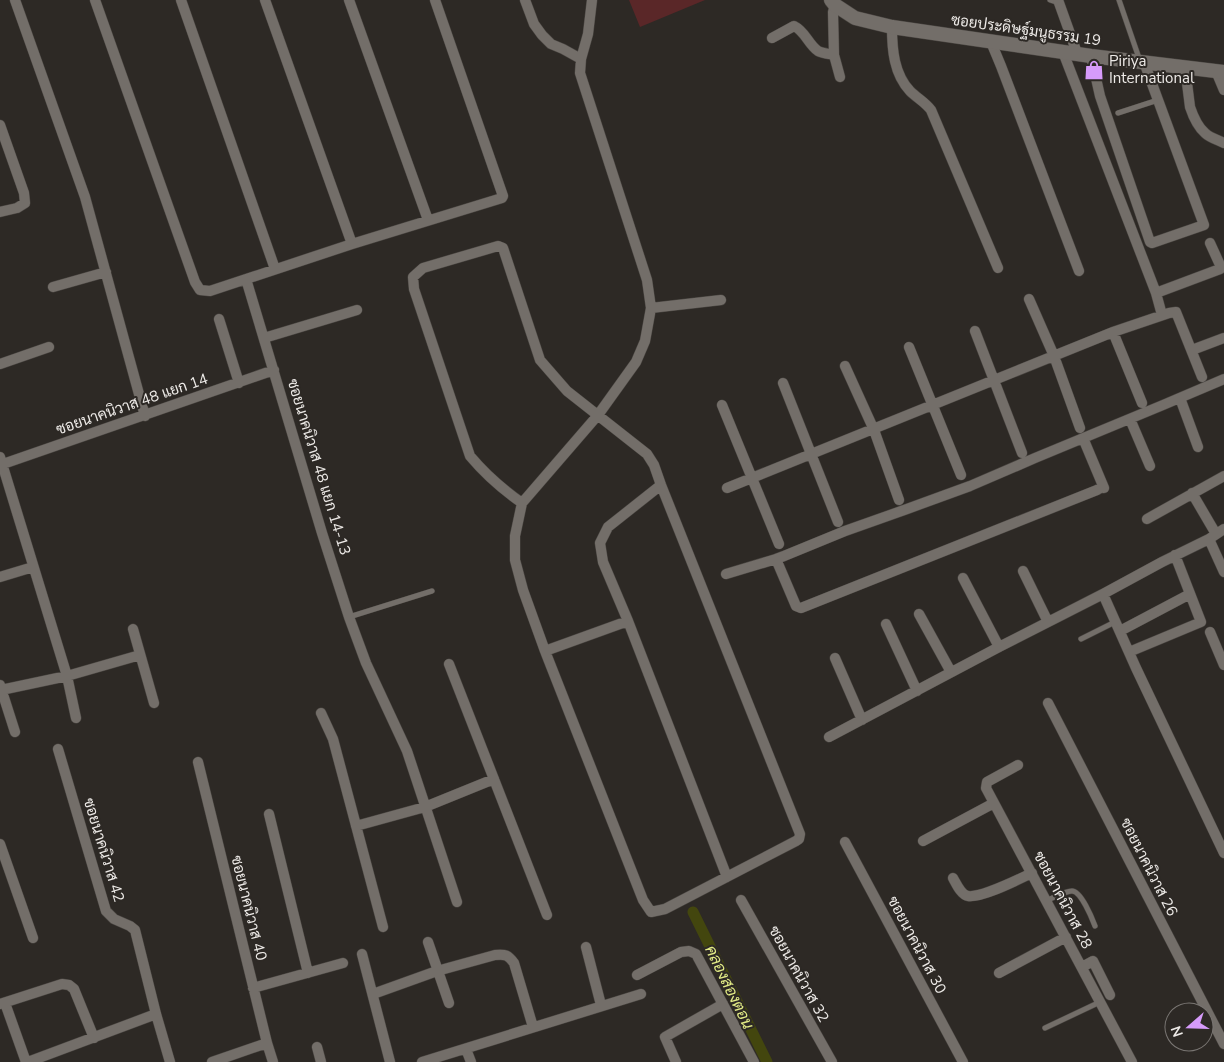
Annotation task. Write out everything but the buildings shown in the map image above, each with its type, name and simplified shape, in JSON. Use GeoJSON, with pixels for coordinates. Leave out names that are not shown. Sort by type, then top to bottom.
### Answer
{"type":"FeatureCollection","features":[{"type":"Feature","properties":{"kind":"street"},"geometry":{"type":"LineString","coordinates":[[15,0],[85,197],[145,416]]}},
{"type":"Feature","properties":{"kind":"street"},"geometry":{"type":"LineString","coordinates":[[95,0],[195,282],[200,290],[210,291],[352,244],[501,199],[503,196],[436,0]]}},
{"type":"Feature","properties":{"kind":"street"},"geometry":{"type":"LineString","coordinates":[[181,0],[275,269]]}},
{"type":"Feature","properties":{"kind":"street"},"geometry":{"type":"LineString","coordinates":[[349,0],[428,220]]}},
{"type":"Feature","properties":{"kind":"street"},"geometry":{"type":"LineString","coordinates":[[525,0],[534,24],[542,35],[551,44],[563,48],[581,59]]}},
{"type":"Feature","properties":{"kind":"street"},"geometry":{"type":"LineString","coordinates":[[522,502],[502,489],[470,456],[414,289],[413,277],[423,268],[498,246],[502,247],[540,360],[567,391],[598,415],[647,454],[654,466],[800,834],[799,839],[665,909],[651,912],[642,900],[545,651],[523,590],[515,560],[515,536],[522,502],[598,415],[636,362],[645,341],[651,308],[647,280],[580,73],[581,59],[588,34],[592,0]]}},
{"type":"Feature","properties":{"kind":"street"},"geometry":{"type":"LineString","coordinates":[[268,1],[352,244]]}},
{"type":"Feature","properties":{"kind":"street"},"geometry":{"type":"LineString","coordinates":[[1056,1],[1077,54],[1162,315]]}},
{"type":"Feature","properties":{"kind":"street"},"geometry":{"type":"LineString","coordinates":[[833,3],[834,55],[840,77]]}},
{"type":"Feature","properties":{"kind":"street","name":"ซอยประดิษฐ์มนูธรรม 19"},"geometry":{"type":"LineString","coordinates":[[833,3],[855,18],[892,27],[1077,54],[1220,71]]}},
{"type":"Feature","properties":{"kind":"street"},"geometry":{"type":"LineString","coordinates":[[772,38],[794,26],[820,52],[834,55]]}},
{"type":"Feature","properties":{"kind":"street"},"geometry":{"type":"LineString","coordinates":[[892,27],[892,50],[898,73],[908,89],[927,104],[931,110],[998,268]]}},
{"type":"Feature","properties":{"kind":"street"},"geometry":{"type":"LineString","coordinates":[[991,42],[1002,66],[1079,271]]}},
{"type":"Feature","properties":{"kind":"street"},"geometry":{"type":"LineString","coordinates":[[1077,54],[1100,96],[1150,242],[1152,243],[1204,225],[1142,62]]}},
{"type":"Feature","properties":{"kind":"street"},"geometry":{"type":"LineString","coordinates":[[1185,67],[1192,113],[1203,132],[1224,143]]}},
{"type":"Feature","properties":{"kind":"street"},"geometry":{"type":"LineString","coordinates":[[1220,71],[1224,90]]}},
{"type":"Feature","properties":{"kind":"street"},"geometry":{"type":"LineString","coordinates":[[0,125],[24,192],[25,203],[17,208],[0,212]]}},
{"type":"Feature","properties":{"kind":"street"},"geometry":{"type":"LineString","coordinates":[[1156,293],[1220,269],[1210,242]]}},
{"type":"Feature","properties":{"kind":"street"},"geometry":{"type":"LineString","coordinates":[[53,288],[106,272]]}},
{"type":"Feature","properties":{"kind":"street","name":"ซอยนาคนิวาส 48 แยก 14-13"},"geometry":{"type":"LineString","coordinates":[[246,279],[322,533],[349,616],[366,663],[406,751],[457,902]]}},
{"type":"Feature","properties":{"kind":"street"},"geometry":{"type":"LineString","coordinates":[[776,559],[796,606],[801,608],[1102,487],[1104,488],[1054,356],[1029,299]]}},
{"type":"Feature","properties":{"kind":"street"},"geometry":{"type":"LineString","coordinates":[[651,308],[721,300]]}},
{"type":"Feature","properties":{"kind":"street"},"geometry":{"type":"LineString","coordinates":[[264,338],[357,310]]}},
{"type":"Feature","properties":{"kind":"street"},"geometry":{"type":"LineString","coordinates":[[727,488],[1113,332],[1162,315],[1176,312],[1202,377]]}},
{"type":"Feature","properties":{"kind":"street"},"geometry":{"type":"LineString","coordinates":[[219,319],[239,383]]}},
{"type":"Feature","properties":{"kind":"street"},"geometry":{"type":"LineString","coordinates":[[975,331],[1022,453]]}},
{"type":"Feature","properties":{"kind":"street"},"geometry":{"type":"LineString","coordinates":[[1113,332],[1142,403]]}},
{"type":"Feature","properties":{"kind":"street"},"geometry":{"type":"LineString","coordinates":[[1192,350],[1224,338]]}},
{"type":"Feature","properties":{"kind":"street"},"geometry":{"type":"LineString","coordinates":[[0,364],[50,347]]}},
{"type":"Feature","properties":{"kind":"street"},"geometry":{"type":"LineString","coordinates":[[909,347],[961,475]]}},
{"type":"Feature","properties":{"kind":"street"},"geometry":{"type":"LineString","coordinates":[[845,366],[874,430],[900,500]]}},
{"type":"Feature","properties":{"kind":"street","name":"ซอยนาคนิวาส 48 แยก 14"},"geometry":{"type":"LineString","coordinates":[[1,462],[145,416],[274,370]]}},
{"type":"Feature","properties":{"kind":"street"},"geometry":{"type":"LineString","coordinates":[[726,574],[776,559],[845,530],[970,486],[1082,433],[1130,419],[1224,379]]}},
{"type":"Feature","properties":{"kind":"street"},"geometry":{"type":"LineString","coordinates":[[783,383],[838,522]]}},
{"type":"Feature","properties":{"kind":"street"},"geometry":{"type":"LineString","coordinates":[[1180,398],[1198,448]]}},
{"type":"Feature","properties":{"kind":"street"},"geometry":{"type":"LineString","coordinates":[[722,405],[779,544]]}},
{"type":"Feature","properties":{"kind":"street"},"geometry":{"type":"LineString","coordinates":[[1130,419],[1150,466]]}},
{"type":"Feature","properties":{"kind":"street"},"geometry":{"type":"LineString","coordinates":[[1,462],[67,676],[76,718]]}},
{"type":"Feature","properties":{"kind":"street"},"geometry":{"type":"LineString","coordinates":[[1147,519],[1224,476]]}},
{"type":"Feature","properties":{"kind":"street"},"geometry":{"type":"LineString","coordinates":[[661,485],[608,527],[600,543],[603,562],[628,620],[727,877]]}},
{"type":"Feature","properties":{"kind":"street"},"geometry":{"type":"LineString","coordinates":[[1192,493],[1216,534],[1224,572]]}},
{"type":"Feature","properties":{"kind":"street"},"geometry":{"type":"LineString","coordinates":[[829,737],[1216,534]]}},
{"type":"Feature","properties":{"kind":"street"},"geometry":{"type":"LineString","coordinates":[[1128,652],[1201,622],[1175,555]]}},
{"type":"Feature","properties":{"kind":"street"},"geometry":{"type":"LineString","coordinates":[[0,577],[33,566]]}},
{"type":"Feature","properties":{"kind":"street"},"geometry":{"type":"LineString","coordinates":[[1023,571],[1048,622]]}},
{"type":"Feature","properties":{"kind":"street"},"geometry":{"type":"LineString","coordinates":[[963,578],[999,647]]}},
{"type":"Feature","properties":{"kind":"street"},"geometry":{"type":"LineString","coordinates":[[1103,594],[1128,652],[1224,853]]}},
{"type":"Feature","properties":{"kind":"street"},"geometry":{"type":"LineString","coordinates":[[1118,627],[1190,594]]}},
{"type":"Feature","properties":{"kind":"street"},"geometry":{"type":"LineString","coordinates":[[919,614],[951,672]]}},
{"type":"Feature","properties":{"kind":"street"},"geometry":{"type":"LineString","coordinates":[[545,651],[628,620]]}},
{"type":"Feature","properties":{"kind":"street"},"geometry":{"type":"LineString","coordinates":[[886,624],[917,691]]}},
{"type":"Feature","properties":{"kind":"street"},"geometry":{"type":"LineString","coordinates":[[133,629],[154,703]]}},
{"type":"Feature","properties":{"kind":"street"},"geometry":{"type":"LineString","coordinates":[[1210,632],[1224,665]]}},
{"type":"Feature","properties":{"kind":"street"},"geometry":{"type":"LineString","coordinates":[[14,732],[1,687],[67,676],[140,654]]}},
{"type":"Feature","properties":{"kind":"street"},"geometry":{"type":"LineString","coordinates":[[835,658],[862,720]]}},
{"type":"Feature","properties":{"kind":"street"},"geometry":{"type":"LineString","coordinates":[[449,664],[547,915]]}},
{"type":"Feature","properties":{"kind":"street","name":"ซอยนาคนิวาส 26"},"geometry":{"type":"LineString","coordinates":[[1048,703],[1224,1044]]}},
{"type":"Feature","properties":{"kind":"street"},"geometry":{"type":"LineString","coordinates":[[321,713],[333,739],[384,928]]}},
{"type":"Feature","properties":{"kind":"street","name":"ซอยนาคนิวาส 42"},"geometry":{"type":"LineString","coordinates":[[58,749],[106,910],[114,919],[135,930],[170,1062]]}},
{"type":"Feature","properties":{"kind":"street","name":"ซอยนาคนิวาส 40"},"geometry":{"type":"LineString","coordinates":[[198,762],[273,1062]]}},
{"type":"Feature","properties":{"kind":"street","name":"ซอยนาคนิวาส 28"},"geometry":{"type":"LineString","coordinates":[[1018,765],[987,782],[986,788],[1132,1062]]}},
{"type":"Feature","properties":{"kind":"street"},"geometry":{"type":"LineString","coordinates":[[356,826],[426,807],[494,779]]}},
{"type":"Feature","properties":{"kind":"street"},"geometry":{"type":"LineString","coordinates":[[923,840],[994,803]]}},
{"type":"Feature","properties":{"kind":"street"},"geometry":{"type":"LineString","coordinates":[[269,814],[308,973]]}},
{"type":"Feature","properties":{"kind":"street","name":"ซอยนาคนิวาส 30"},"geometry":{"type":"LineString","coordinates":[[845,842],[963,1062]]}},
{"type":"Feature","properties":{"kind":"street"},"geometry":{"type":"LineString","coordinates":[[0,844],[33,938]]}},
{"type":"Feature","properties":{"kind":"street"},"geometry":{"type":"LineString","coordinates":[[953,878],[967,896],[986,894],[1032,874]]}},
{"type":"Feature","properties":{"kind":"street","name":"ซอยนาคนิวาส 32"},"geometry":{"type":"LineString","coordinates":[[741,900],[832,1062]]}},
{"type":"Feature","properties":{"kind":"street"},"geometry":{"type":"LineString","coordinates":[[999,973],[1066,937]]}},
{"type":"Feature","properties":{"kind":"street"},"geometry":{"type":"LineString","coordinates":[[428,942],[449,1003]]}},
{"type":"Feature","properties":{"kind":"street"},"geometry":{"type":"LineString","coordinates":[[586,947],[602,1006]]}},
{"type":"Feature","properties":{"kind":"street"},"geometry":{"type":"LineString","coordinates":[[637,975],[681,952],[689,951],[696,954],[754,1062]]}},
{"type":"Feature","properties":{"kind":"street"},"geometry":{"type":"LineString","coordinates":[[362,954],[390,1062]]}},
{"type":"Feature","properties":{"kind":"street"},"geometry":{"type":"LineString","coordinates":[[373,994],[437,971],[503,954],[509,956],[514,963],[533,1027]]}},
{"type":"Feature","properties":{"kind":"street"},"geometry":{"type":"LineString","coordinates":[[1082,967],[1093,961],[1110,995]]}},
{"type":"Feature","properties":{"kind":"street"},"geometry":{"type":"LineString","coordinates":[[253,988],[343,963]]}},
{"type":"Feature","properties":{"kind":"street"},"geometry":{"type":"LineString","coordinates":[[94,1038],[74,989],[69,985],[62,984],[2,1004],[27,1062],[94,1038],[156,1014]]}},
{"type":"Feature","properties":{"kind":"street"},"geometry":{"type":"LineString","coordinates":[[422,1062],[640,994]]}},
{"type":"Feature","properties":{"kind":"street"},"geometry":{"type":"LineString","coordinates":[[676,1062],[665,1037],[723,1004]]}},
{"type":"Feature","properties":{"kind":"street"},"geometry":{"type":"LineString","coordinates":[[212,1062],[267,1043]]}},
{"type":"Feature","properties":{"kind":"street"},"geometry":{"type":"LineString","coordinates":[[317,1047],[321,1062]]}},
{"type":"Feature","properties":{"kind":"street"},"geometry":{"type":"LineString","coordinates":[[466,1049],[471,1062]]}},
{"type":"Feature","properties":{"kind":"lane"},"geometry":{"type":"LineString","coordinates":[[1119,0],[1142,62]]}},
{"type":"Feature","properties":{"kind":"lane"},"geometry":{"type":"LineString","coordinates":[[1118,113],[1158,100]]}},
{"type":"Feature","properties":{"kind":"lane"},"geometry":{"type":"LineString","coordinates":[[349,616],[432,591]]}},
{"type":"Feature","properties":{"kind":"lane"},"geometry":{"type":"LineString","coordinates":[[1081,639],[1118,627]]}},
{"type":"Feature","properties":{"kind":"lane"},"geometry":{"type":"LineString","coordinates":[[1046,901],[1058,895],[1072,891],[1077,892],[1095,926]]}},
{"type":"Feature","properties":{"kind":"lane"},"geometry":{"type":"LineString","coordinates":[[1045,1028],[1100,1002]]}},
{"type":"Feature","properties":{"kind":"shaded area"},"geometry":{"type":"Polygon","coordinates":[[[629,0],[705,0],[640,27],[629,0]]]}},
{"type":"Feature","properties":{"kind":"waterway","name":"คลองสองตอน"},"geometry":{"type":"LineString","coordinates":[[693,912],[767,1062]]}},
{"type":"Feature","properties":{"kind":"place","name":"Piriya International"},"geometry":{"type":"Point","coordinates":[1094,70]}}]}
